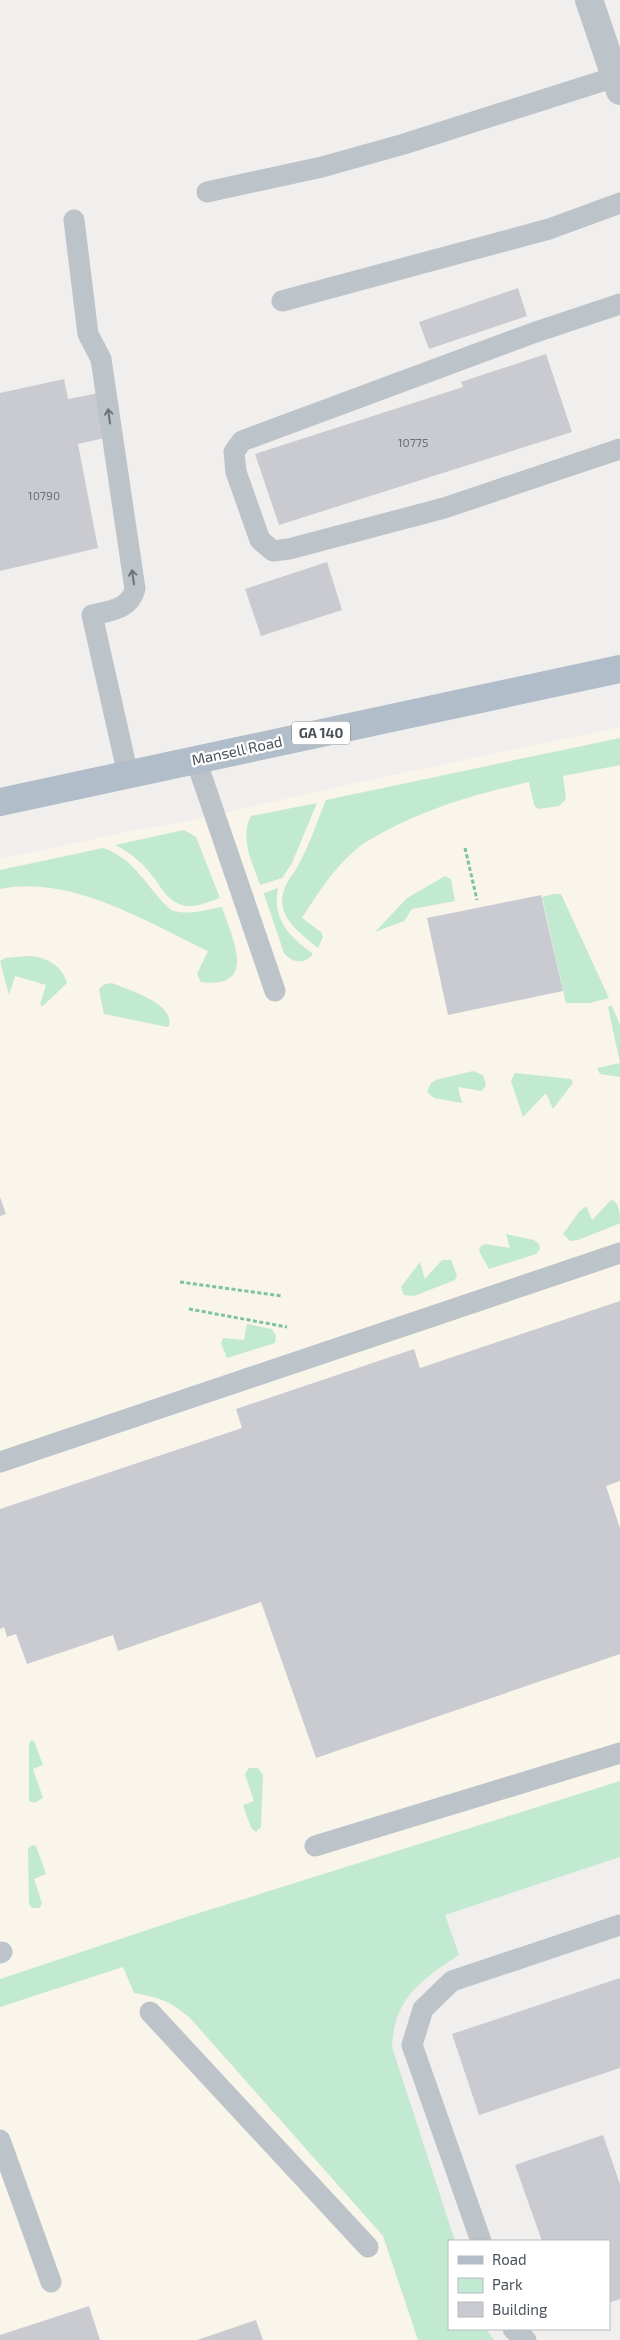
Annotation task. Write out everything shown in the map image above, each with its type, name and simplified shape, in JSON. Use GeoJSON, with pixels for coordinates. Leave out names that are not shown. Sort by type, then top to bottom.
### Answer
{"type":"FeatureCollection","features":[{"type":"Feature","properties":{"kind":"main road","name":"Mansell Road"},"geometry":{"type":"LineString","coordinates":[[0,802],[619,670]]}},
{"type":"Feature","properties":{"kind":"street"},"geometry":{"type":"LineString","coordinates":[[589,0],[617,84]]}},
{"type":"Feature","properties":{"kind":"lane"},"geometry":{"type":"LineString","coordinates":[[207,192],[322,167],[617,84]]}},
{"type":"Feature","properties":{"kind":"lane"},"geometry":{"type":"LineString","coordinates":[[282,301],[549,230],[620,203]]}},
{"type":"Feature","properties":{"kind":"lane"},"geometry":{"type":"LineString","coordinates":[[74,220],[88,334],[101,359],[134,589],[132,598],[126,604],[115,610],[92,615],[128,775]]}},
{"type":"Feature","properties":{"kind":"lane"},"geometry":{"type":"LineString","coordinates":[[620,304],[242,441],[234,452],[236,472],[260,540],[273,551],[289,549],[444,508],[620,449]]}},
{"type":"Feature","properties":{"kind":"lane"},"geometry":{"type":"LineString","coordinates":[[196,760],[275,991]]}},
{"type":"Feature","properties":{"kind":"lane"},"geometry":{"type":"LineString","coordinates":[[0,1462],[620,1253]]}},
{"type":"Feature","properties":{"kind":"lane"},"geometry":{"type":"LineString","coordinates":[[315,1846],[620,1753]]}},
{"type":"Feature","properties":{"kind":"lane"},"geometry":{"type":"LineString","coordinates":[[481,2240],[412,2045],[423,2009],[452,1981],[620,1925]]}},
{"type":"Feature","properties":{"kind":"lane"},"geometry":{"type":"LineString","coordinates":[[150,2012],[368,2247]]}},
{"type":"Feature","properties":{"kind":"lane"},"geometry":{"type":"LineString","coordinates":[[0,2140],[51,2282]]}},
{"type":"Feature","properties":{"kind":"lane"},"geometry":{"type":"LineString","coordinates":[[514,2330],[526,2340]]}},
{"type":"Feature","properties":{"kind":"path"},"geometry":{"type":"LineString","coordinates":[[464,848],[477,900]]}},
{"type":"Feature","properties":{"kind":"path"},"geometry":{"type":"LineString","coordinates":[[180,1282],[282,1296]]}},
{"type":"Feature","properties":{"kind":"path"},"geometry":{"type":"LineString","coordinates":[[189,1308],[287,1327]]}},
{"type":"Feature","properties":{"kind":"shaded area"},"geometry":{"type":"Polygon","coordinates":[[[620,727],[620,1791],[331,1884],[448,2330],[481,2340],[0,2340],[0,859],[150,827],[166,826],[351,784],[620,727]]]}},
{"type":"Feature","properties":{"kind":"green space"},"geometry":{"type":"Polygon","coordinates":[[[620,738],[620,765],[563,776],[566,799],[559,806],[538,809],[534,805],[529,782],[477,795],[428,811],[395,826],[363,844],[350,854],[335,871],[302,918],[321,932],[323,937],[318,948],[296,929],[285,915],[282,897],[285,887],[303,856],[326,800],[620,738]]]}},
{"type":"Feature","properties":{"kind":"green space"},"geometry":{"type":"Polygon","coordinates":[[[317,803],[292,863],[282,878],[260,885],[248,851],[246,833],[251,816],[317,803]]]}},
{"type":"Feature","properties":{"kind":"green space"},"geometry":{"type":"Polygon","coordinates":[[[184,830],[196,837],[220,898],[193,906],[174,902],[141,863],[115,845],[184,830]]]}},
{"type":"Feature","properties":{"kind":"green space"},"geometry":{"type":"Polygon","coordinates":[[[103,848],[124,859],[132,866],[171,910],[190,912],[222,907],[235,946],[237,959],[236,970],[230,978],[219,982],[201,982],[197,974],[208,951],[107,904],[80,894],[53,888],[27,886],[0,889],[0,870],[103,848]]]}},
{"type":"Feature","properties":{"kind":"green space"},"geometry":{"type":"Polygon","coordinates":[[[445,876],[451,879],[455,901],[412,909],[404,921],[375,932],[407,898],[445,876]]]}},
{"type":"Feature","properties":{"kind":"green space"},"geometry":{"type":"Polygon","coordinates":[[[278,888],[277,899],[280,918],[290,934],[313,954],[306,960],[295,961],[284,953],[264,894],[278,888]]]}},
{"type":"Feature","properties":{"kind":"green space"},"geometry":{"type":"Polygon","coordinates":[[[561,894],[609,998],[590,1003],[566,1003],[542,897],[561,894]]]}},
{"type":"Feature","properties":{"kind":"green space"},"geometry":{"type":"Polygon","coordinates":[[[29,956],[41,958],[52,963],[61,971],[67,983],[43,1006],[40,1005],[46,985],[15,976],[9,995],[0,961],[5,958],[29,956]]]}},
{"type":"Feature","properties":{"kind":"green space"},"geometry":{"type":"Polygon","coordinates":[[[112,983],[158,1004],[169,1018],[169,1026],[104,1014],[99,989],[105,984],[112,983]]]}},
{"type":"Feature","properties":{"kind":"green space"},"geometry":{"type":"Polygon","coordinates":[[[612,1006],[620,1025],[620,1063],[608,1007],[612,1006]]]}},
{"type":"Feature","properties":{"kind":"green space"},"geometry":{"type":"Polygon","coordinates":[[[620,1063],[620,1077],[600,1074],[597,1068],[620,1063]]]}},
{"type":"Feature","properties":{"kind":"green space"},"geometry":{"type":"Polygon","coordinates":[[[473,1071],[483,1075],[486,1086],[481,1091],[458,1087],[462,1103],[434,1098],[427,1092],[431,1083],[436,1080],[473,1071]]]}},
{"type":"Feature","properties":{"kind":"green space"},"geometry":{"type":"Polygon","coordinates":[[[515,1073],[571,1079],[573,1083],[553,1109],[546,1093],[523,1117],[511,1081],[515,1073]]]}},
{"type":"Feature","properties":{"kind":"green space"},"geometry":{"type":"Polygon","coordinates":[[[613,1200],[618,1207],[620,1223],[578,1240],[570,1241],[563,1234],[579,1212],[586,1206],[592,1220],[613,1200]]]}},
{"type":"Feature","properties":{"kind":"green space"},"geometry":{"type":"Polygon","coordinates":[[[506,1234],[534,1240],[539,1244],[540,1249],[536,1254],[489,1269],[479,1251],[480,1247],[485,1244],[510,1248],[506,1234]]]}},
{"type":"Feature","properties":{"kind":"green space"},"geometry":{"type":"Polygon","coordinates":[[[442,1260],[451,1260],[457,1275],[455,1280],[414,1296],[404,1295],[401,1287],[420,1262],[425,1279],[442,1260]]]}},
{"type":"Feature","properties":{"kind":"green space"},"geometry":{"type":"Polygon","coordinates":[[[247,1324],[272,1329],[276,1336],[275,1343],[227,1358],[221,1343],[223,1338],[244,1340],[247,1324]]]}},
{"type":"Feature","properties":{"kind":"green space"},"geometry":{"type":"Polygon","coordinates":[[[31,1740],[34,1741],[43,1765],[33,1769],[43,1798],[34,1803],[29,1801],[29,1744],[31,1740]]]}},
{"type":"Feature","properties":{"kind":"green space"},"geometry":{"type":"Polygon","coordinates":[[[249,1768],[258,1768],[263,1775],[261,1827],[256,1832],[251,1828],[243,1805],[254,1801],[245,1774],[249,1768]]]}},
{"type":"Feature","properties":{"kind":"green space"},"geometry":{"type":"Polygon","coordinates":[[[620,1781],[620,1857],[445,1915],[459,1955],[433,1973],[412,1992],[398,2015],[394,2030],[392,2047],[455,2240],[448,2240],[448,2330],[487,2330],[494,2340],[418,2340],[383,2236],[190,2018],[176,2007],[164,2001],[134,1993],[123,1967],[0,2007],[0,1979],[180,1919],[620,1781]]]}},
{"type":"Feature","properties":{"kind":"green space"},"geometry":{"type":"Polygon","coordinates":[[[32,1845],[36,1846],[46,1874],[34,1879],[42,1903],[40,1908],[32,1908],[29,1904],[28,1849],[32,1845]]]}},
{"type":"Feature","properties":{"kind":"building"},"geometry":{"type":"Polygon","coordinates":[[[518,288],[527,316],[429,349],[419,322],[518,288]]]}},
{"type":"Feature","properties":{"kind":"building"},"geometry":{"type":"Polygon","coordinates":[[[546,354],[572,432],[279,525],[255,454],[463,387],[461,382],[546,354]]]}},
{"type":"Feature","properties":{"kind":"building"},"geometry":{"type":"Polygon","coordinates":[[[64,379],[68,399],[99,393],[109,437],[78,444],[98,548],[0,571],[0,393],[64,379]]]}},
{"type":"Feature","properties":{"kind":"building"},"geometry":{"type":"Polygon","coordinates":[[[327,562],[342,610],[261,636],[245,589],[327,562]]]}},
{"type":"Feature","properties":{"kind":"building"},"geometry":{"type":"Polygon","coordinates":[[[541,895],[563,991],[448,1015],[427,918],[541,895]]]}},
{"type":"Feature","properties":{"kind":"building"},"geometry":{"type":"Polygon","coordinates":[[[0,1197],[6,1214],[0,1216],[0,1197]]]}},
{"type":"Feature","properties":{"kind":"building"},"geometry":{"type":"Polygon","coordinates":[[[620,1301],[620,1481],[606,1486],[620,1528],[620,1654],[316,1758],[261,1602],[118,1651],[113,1635],[27,1664],[16,1634],[7,1637],[4,1627],[0,1629],[0,1509],[242,1428],[236,1409],[414,1349],[420,1368],[620,1301]]]}},
{"type":"Feature","properties":{"kind":"building"},"geometry":{"type":"Polygon","coordinates":[[[620,1978],[620,2068],[479,2115],[452,2034],[620,1978]]]}},
{"type":"Feature","properties":{"kind":"building"},"geometry":{"type":"Polygon","coordinates":[[[603,2135],[620,2184],[620,2299],[610,2303],[610,2240],[542,2240],[515,2165],[603,2135]]]}},
{"type":"Feature","properties":{"kind":"building"},"geometry":{"type":"Polygon","coordinates":[[[89,2306],[100,2340],[0,2340],[0,2335],[89,2306]]]}},
{"type":"Feature","properties":{"kind":"building"},"geometry":{"type":"Polygon","coordinates":[[[256,2320],[263,2340],[197,2340],[256,2320]]]}}]}
